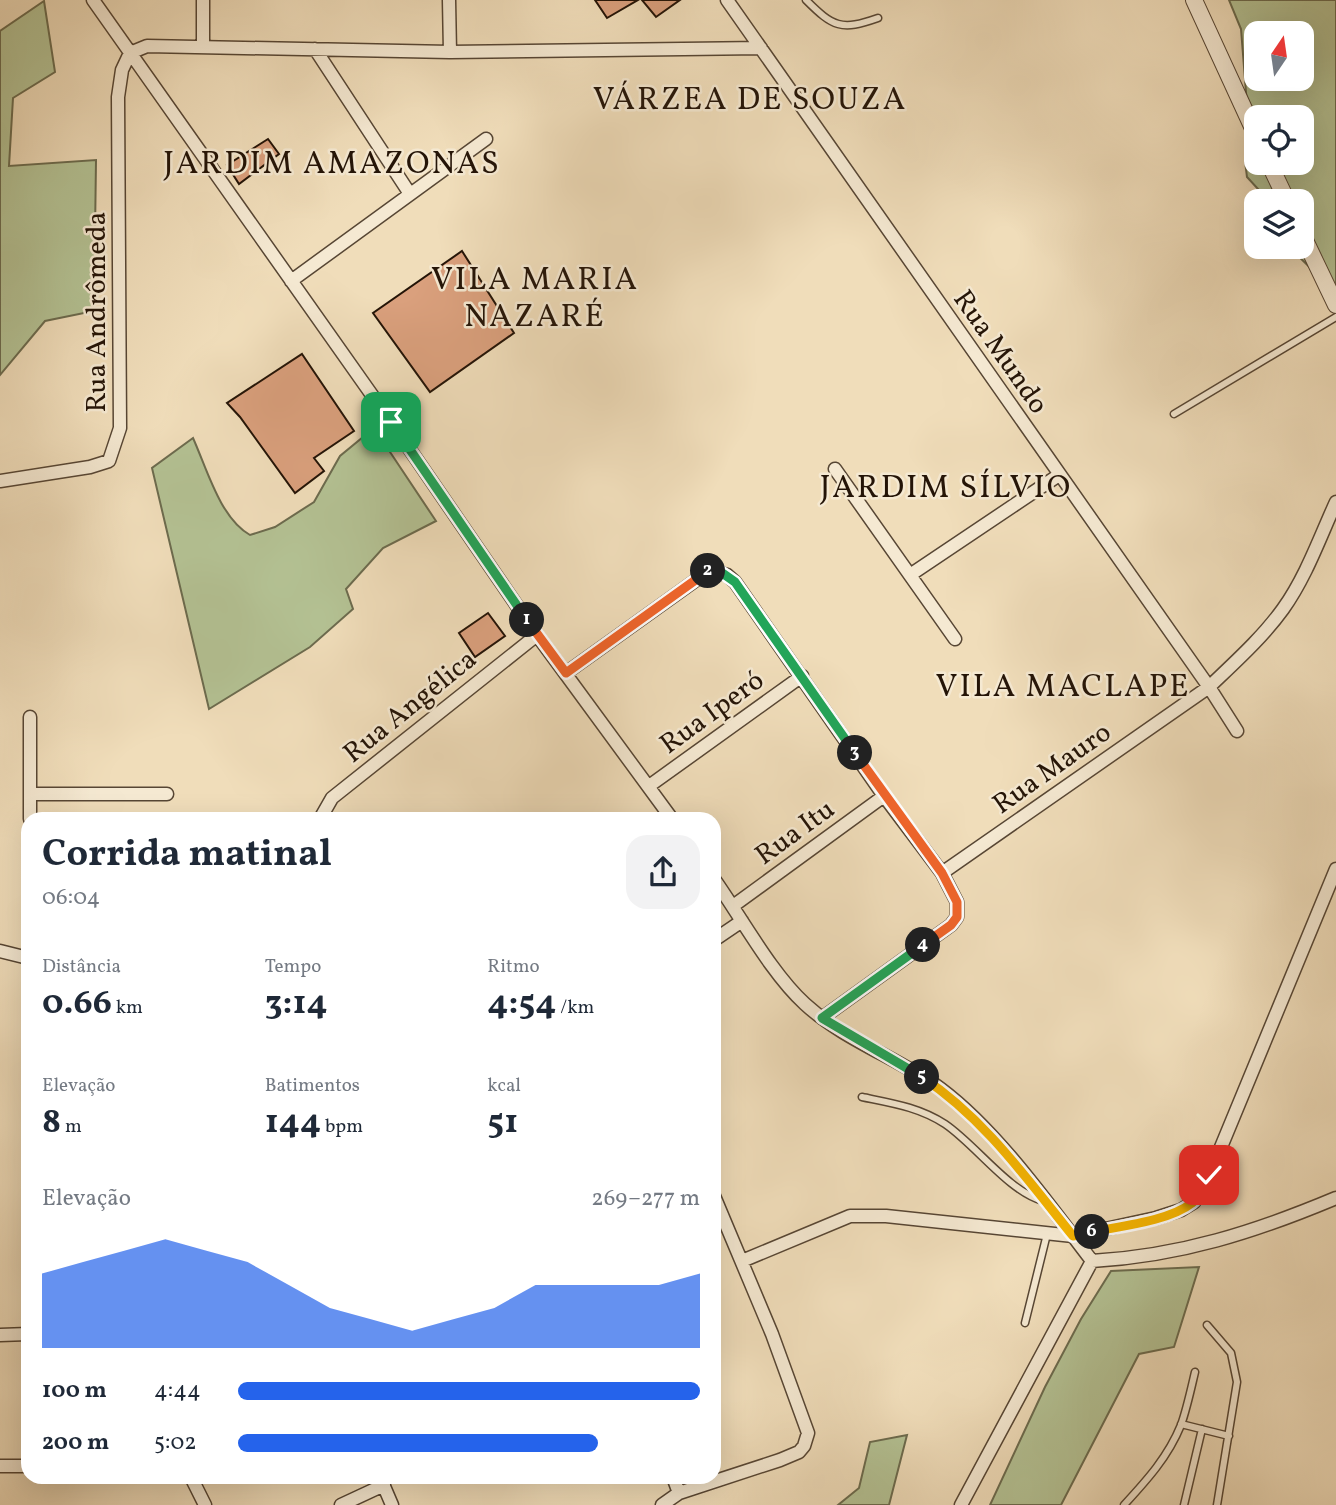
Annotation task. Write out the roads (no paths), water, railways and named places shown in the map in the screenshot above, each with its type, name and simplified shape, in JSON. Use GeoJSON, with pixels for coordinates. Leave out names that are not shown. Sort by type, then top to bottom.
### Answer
{"type":"FeatureCollection","features":[{"type":"Feature","properties":{"kind":"street"},"geometry":{"type":"LineString","coordinates":[[93,0],[537,635],[667,812]]}},
{"type":"Feature","properties":{"kind":"street"},"geometry":{"type":"LineString","coordinates":[[203,0],[203,47]]}},
{"type":"Feature","properties":{"kind":"street"},"geometry":{"type":"LineString","coordinates":[[449,0],[450,52]]}},
{"type":"Feature","properties":{"kind":"street","name":"Rua Mundo"},"geometry":{"type":"LineString","coordinates":[[727,0],[1237,730]]}},
{"type":"Feature","properties":{"kind":"street"},"geometry":{"type":"LineString","coordinates":[[1194,0],[1244,109]]}},
{"type":"Feature","properties":{"kind":"street"},"geometry":{"type":"LineString","coordinates":[[130,53],[147,46],[450,52],[761,48]]}},
{"type":"Feature","properties":{"kind":"street"},"geometry":{"type":"LineString","coordinates":[[315,49],[410,194]]}},
{"type":"Feature","properties":{"kind":"street","name":"Rua Andrômeda"},"geometry":{"type":"LineString","coordinates":[[0,481],[90,467],[109,461],[120,428],[118,97],[121,70],[130,53]]}},
{"type":"Feature","properties":{"kind":"street"},"geometry":{"type":"LineString","coordinates":[[291,281],[486,139]]}},
{"type":"Feature","properties":{"kind":"street"},"geometry":{"type":"LineString","coordinates":[[1314,259],[1336,305]]}},
{"type":"Feature","properties":{"kind":"street"},"geometry":{"type":"LineString","coordinates":[[835,469],[955,639]]}},
{"type":"Feature","properties":{"kind":"street"},"geometry":{"type":"LineString","coordinates":[[910,575],[1059,475]]}},
{"type":"Feature","properties":{"kind":"street","name":"Rua Mauro"},"geometry":{"type":"LineString","coordinates":[[942,873],[1209,687],[1268,629],[1286,606],[1336,502]]}},
{"type":"Feature","properties":{"kind":"street"},"geometry":{"type":"LineString","coordinates":[[566,673],[710,570],[727,575],[735,582],[884,796],[942,873],[957,902],[957,917],[951,925],[822,1018]]}},
{"type":"Feature","properties":{"kind":"street","name":"Rua Angélica"},"geometry":{"type":"LineString","coordinates":[[324,812],[332,798],[537,635]]}},
{"type":"Feature","properties":{"kind":"street","name":"Rua Iperó"},"geometry":{"type":"LineString","coordinates":[[649,786],[802,676]]}},
{"type":"Feature","properties":{"kind":"street"},"geometry":{"type":"LineString","coordinates":[[30,717],[30,812]]}},
{"type":"Feature","properties":{"kind":"street"},"geometry":{"type":"LineString","coordinates":[[30,794],[167,794]]}},
{"type":"Feature","properties":{"kind":"street","name":"Rua Itu"},"geometry":{"type":"LineString","coordinates":[[733,906],[884,796]]}},
{"type":"Feature","properties":{"kind":"street"},"geometry":{"type":"LineString","coordinates":[[742,1261],[834,1221],[859,1215],[1073,1236],[1156,1218],[1181,1210],[1194,1202],[1219,1152],[1336,869]]}},
{"type":"Feature","properties":{"kind":"street"},"geometry":{"type":"LineString","coordinates":[[721,889],[783,979],[803,1002],[822,1018],[902,1064],[967,1110],[1092,1261]]}},
{"type":"Feature","properties":{"kind":"street"},"geometry":{"type":"LineString","coordinates":[[721,935],[742,920]]}},
{"type":"Feature","properties":{"kind":"street"},"geometry":{"type":"LineString","coordinates":[[0,951],[21,956]]}},
{"type":"Feature","properties":{"kind":"street"},"geometry":{"type":"LineString","coordinates":[[1092,1261],[1162,1255],[1196,1247],[1274,1223],[1336,1198]]}},
{"type":"Feature","properties":{"kind":"street"},"geometry":{"type":"LineString","coordinates":[[721,1212],[808,1433],[799,1452],[721,1479]]}},
{"type":"Feature","properties":{"kind":"street"},"geometry":{"type":"LineString","coordinates":[[961,1505],[1092,1261]]}},
{"type":"Feature","properties":{"kind":"street"},"geometry":{"type":"LineString","coordinates":[[0,1335],[21,1334]]}},
{"type":"Feature","properties":{"kind":"street"},"geometry":{"type":"LineString","coordinates":[[0,1466],[21,1466]]}},
{"type":"Feature","properties":{"kind":"street"},"geometry":{"type":"LineString","coordinates":[[194,1484],[205,1505]]}},
{"type":"Feature","properties":{"kind":"street"},"geometry":{"type":"LineString","coordinates":[[341,1505],[377,1484]]}},
{"type":"Feature","properties":{"kind":"street"},"geometry":{"type":"LineString","coordinates":[[383,1484],[392,1505]]}},
{"type":"Feature","properties":{"kind":"street"},"geometry":{"type":"LineString","coordinates":[[676,1484],[680,1493]]}},
{"type":"Feature","properties":{"kind":"street"},"geometry":{"type":"LineString","coordinates":[[662,1505],[680,1493],[707,1484]]}},
{"type":"Feature","properties":{"kind":"lane"},"geometry":{"type":"LineString","coordinates":[[806,0],[825,19],[836,25],[858,25],[878,18]]}},
{"type":"Feature","properties":{"kind":"lane"},"geometry":{"type":"LineString","coordinates":[[1174,414],[1336,317]]}},
{"type":"Feature","properties":{"kind":"lane"},"geometry":{"type":"LineString","coordinates":[[862,1097],[912,1108],[930,1115],[957,1133],[1023,1191],[1045,1201]]}},
{"type":"Feature","properties":{"kind":"lane"},"geometry":{"type":"LineString","coordinates":[[1025,1323],[1047,1234]]}},
{"type":"Feature","properties":{"kind":"lane"},"geometry":{"type":"LineString","coordinates":[[1207,1325],[1231,1353],[1237,1382],[1217,1505]]}},
{"type":"Feature","properties":{"kind":"lane"},"geometry":{"type":"LineString","coordinates":[[1124,1505],[1153,1474],[1167,1454],[1181,1424],[1195,1372]]}},
{"type":"Feature","properties":{"kind":"lane"},"geometry":{"type":"LineString","coordinates":[[1181,1424],[1229,1436]]}},
{"type":"Feature","properties":{"kind":"lane"},"geometry":{"type":"LineString","coordinates":[[1184,1505],[1202,1429]]}},
{"type":"Feature","properties":{"kind":"district","name":"VÁRZEA DE SOUZA"},"geometry":{"type":"Point","coordinates":[750,98]}},
{"type":"Feature","properties":{"kind":"district","name":"JARDIM AMAZONAS"},"geometry":{"type":"Point","coordinates":[332,162]}},
{"type":"Feature","properties":{"kind":"district","name":"VILA MARIA NAZARÉ"},"geometry":{"type":"Point","coordinates":[535,296]}},
{"type":"Feature","properties":{"kind":"district","name":"JARDIM SÍLVIO"},"geometry":{"type":"Point","coordinates":[946,486]}},
{"type":"Feature","properties":{"kind":"district","name":"VILA MACLAPE"},"geometry":{"type":"Point","coordinates":[1063,685]}}]}
